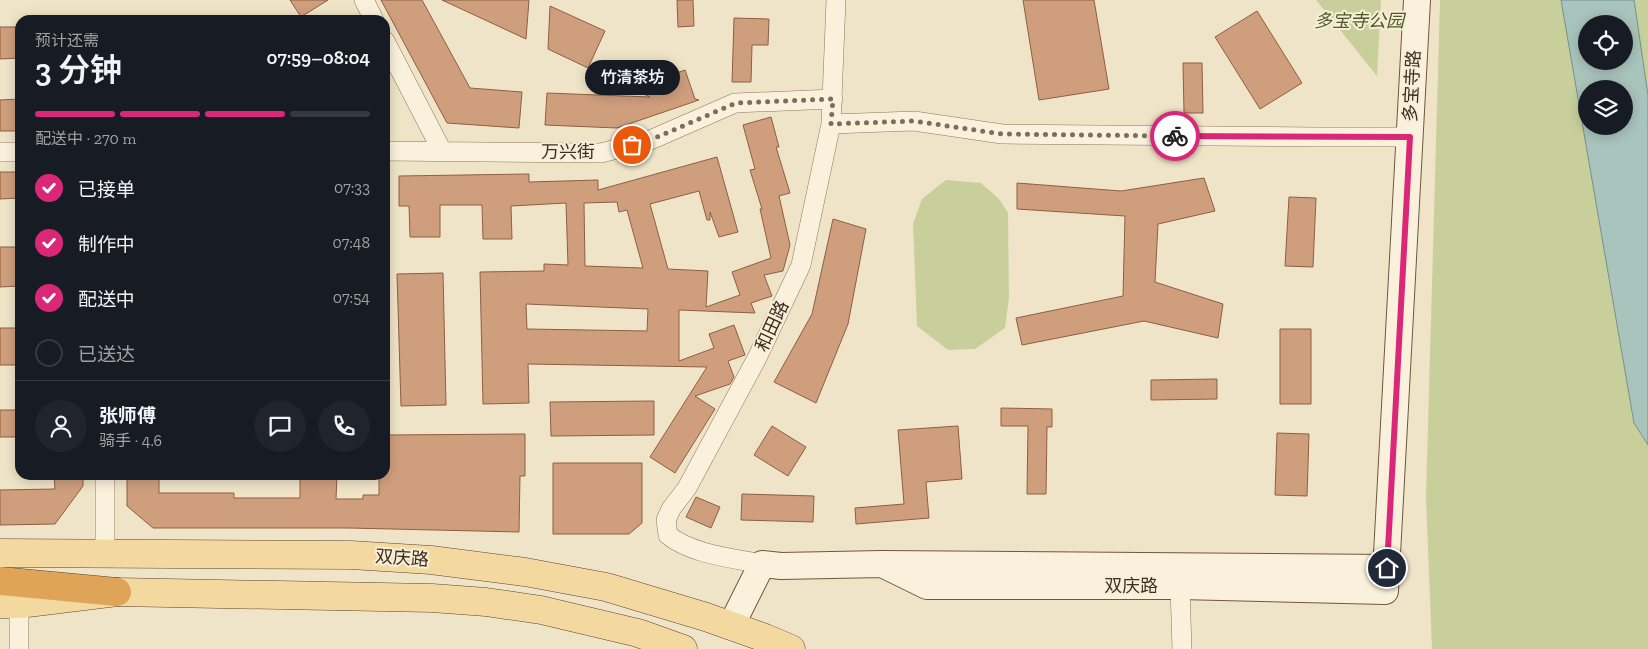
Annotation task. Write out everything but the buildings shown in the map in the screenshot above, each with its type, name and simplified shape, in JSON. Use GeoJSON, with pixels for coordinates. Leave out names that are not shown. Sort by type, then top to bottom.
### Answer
{"type":"FeatureCollection","features":[{"type":"Feature","properties":{"kind":"highway"},"geometry":{"type":"LineString","coordinates":[[0,581],[117,592]]}},
{"type":"Feature","properties":{"kind":"main road","name":"双庆路"},"geometry":{"type":"LineString","coordinates":[[0,553],[351,555],[431,560],[525,572],[606,587],[731,626],[792,649]]}},
{"type":"Feature","properties":{"kind":"main road"},"geometry":{"type":"LineString","coordinates":[[10,604],[117,592],[432,598],[486,602],[541,610],[638,633],[683,649]]}},
{"type":"Feature","properties":{"kind":"street"},"geometry":{"type":"LineString","coordinates":[[364,0],[372,15]]}},
{"type":"Feature","properties":{"kind":"street","name":"和田路"},"geometry":{"type":"LineString","coordinates":[[762,564],[692,549],[677,542],[668,535],[666,520],[687,488],[757,358],[801,265],[831,124],[836,0]]}},
{"type":"Feature","properties":{"kind":"street","name":"多宝寺路"},"geometry":{"type":"LineString","coordinates":[[1386,579],[1417,0]]}},
{"type":"Feature","properties":{"kind":"street"},"geometry":{"type":"LineString","coordinates":[[390,51],[442,151]]}},
{"type":"Feature","properties":{"kind":"street","name":"万兴街"},"geometry":{"type":"LineString","coordinates":[[390,151],[601,153],[648,141],[736,103],[833,99]]}},
{"type":"Feature","properties":{"kind":"street"},"geometry":{"type":"LineString","coordinates":[[831,124],[914,121],[1002,134],[1315,138],[1410,137]]}},
{"type":"Feature","properties":{"kind":"street"},"geometry":{"type":"LineString","coordinates":[[0,152],[15,152]]}},
{"type":"Feature","properties":{"kind":"street"},"geometry":{"type":"LineString","coordinates":[[105,480],[105,554]]}},
{"type":"Feature","properties":{"kind":"street"},"geometry":{"type":"LineString","coordinates":[[731,626],[762,564]]}},
{"type":"Feature","properties":{"kind":"street","name":"双庆路"},"geometry":{"type":"LineString","coordinates":[[762,564],[781,566],[882,564],[1386,579]]}},
{"type":"Feature","properties":{"kind":"street","name":"双庆路"},"geometry":{"type":"LineString","coordinates":[[882,564],[927,586],[1180,586],[1386,579]]}},
{"type":"Feature","properties":{"kind":"street"},"geometry":{"type":"LineString","coordinates":[[1180,586],[1182,649]]}},
{"type":"Feature","properties":{"kind":"street"},"geometry":{"type":"LineString","coordinates":[[10,604],[19,649]]}},
{"type":"Feature","properties":{"kind":"green space","name":"多宝寺公园"},"geometry":{"type":"Polygon","coordinates":[[[1316,0],[1381,0],[1377,76],[1316,0]]]}},
{"type":"Feature","properties":{"kind":"green space"},"geometry":{"type":"Polygon","coordinates":[[[1440,0],[1561,0],[1578,99],[1578,135],[1584,135],[1634,423],[1648,445],[1648,649],[1432,649],[1426,497],[1440,0]]]}},
{"type":"Feature","properties":{"kind":"green space"},"geometry":{"type":"Polygon","coordinates":[[[1634,0],[1648,0],[1648,95],[1634,0]]]}},
{"type":"Feature","properties":{"kind":"green space"},"geometry":{"type":"Polygon","coordinates":[[[946,180],[981,183],[999,199],[1008,213],[1009,298],[1005,328],[975,349],[948,350],[917,326],[913,224],[922,199],[946,180]]]}},
{"type":"Feature","properties":{"kind":"water"},"geometry":{"type":"Polygon","coordinates":[[[1561,0],[1634,0],[1648,95],[1648,445],[1634,423],[1584,135],[1633,135],[1633,80],[1578,80],[1578,99],[1561,0]]]}},
{"type":"Feature","properties":{"kind":"way so far"},"geometry":{"type":"LineString","coordinates":[[632,145],[648,141],[736,103],[833,99],[831,124],[914,121],[1002,134],[1175,136]]}},
{"type":"Feature","properties":{"kind":"place","name":"竹清茶坊"},"geometry":{"type":"Point","coordinates":[632,145]}},
{"type":"Feature","properties":{"kind":"route"},"geometry":{"type":"LineString","coordinates":[[1175,136],[1410,137],[1387,568]]}}]}
